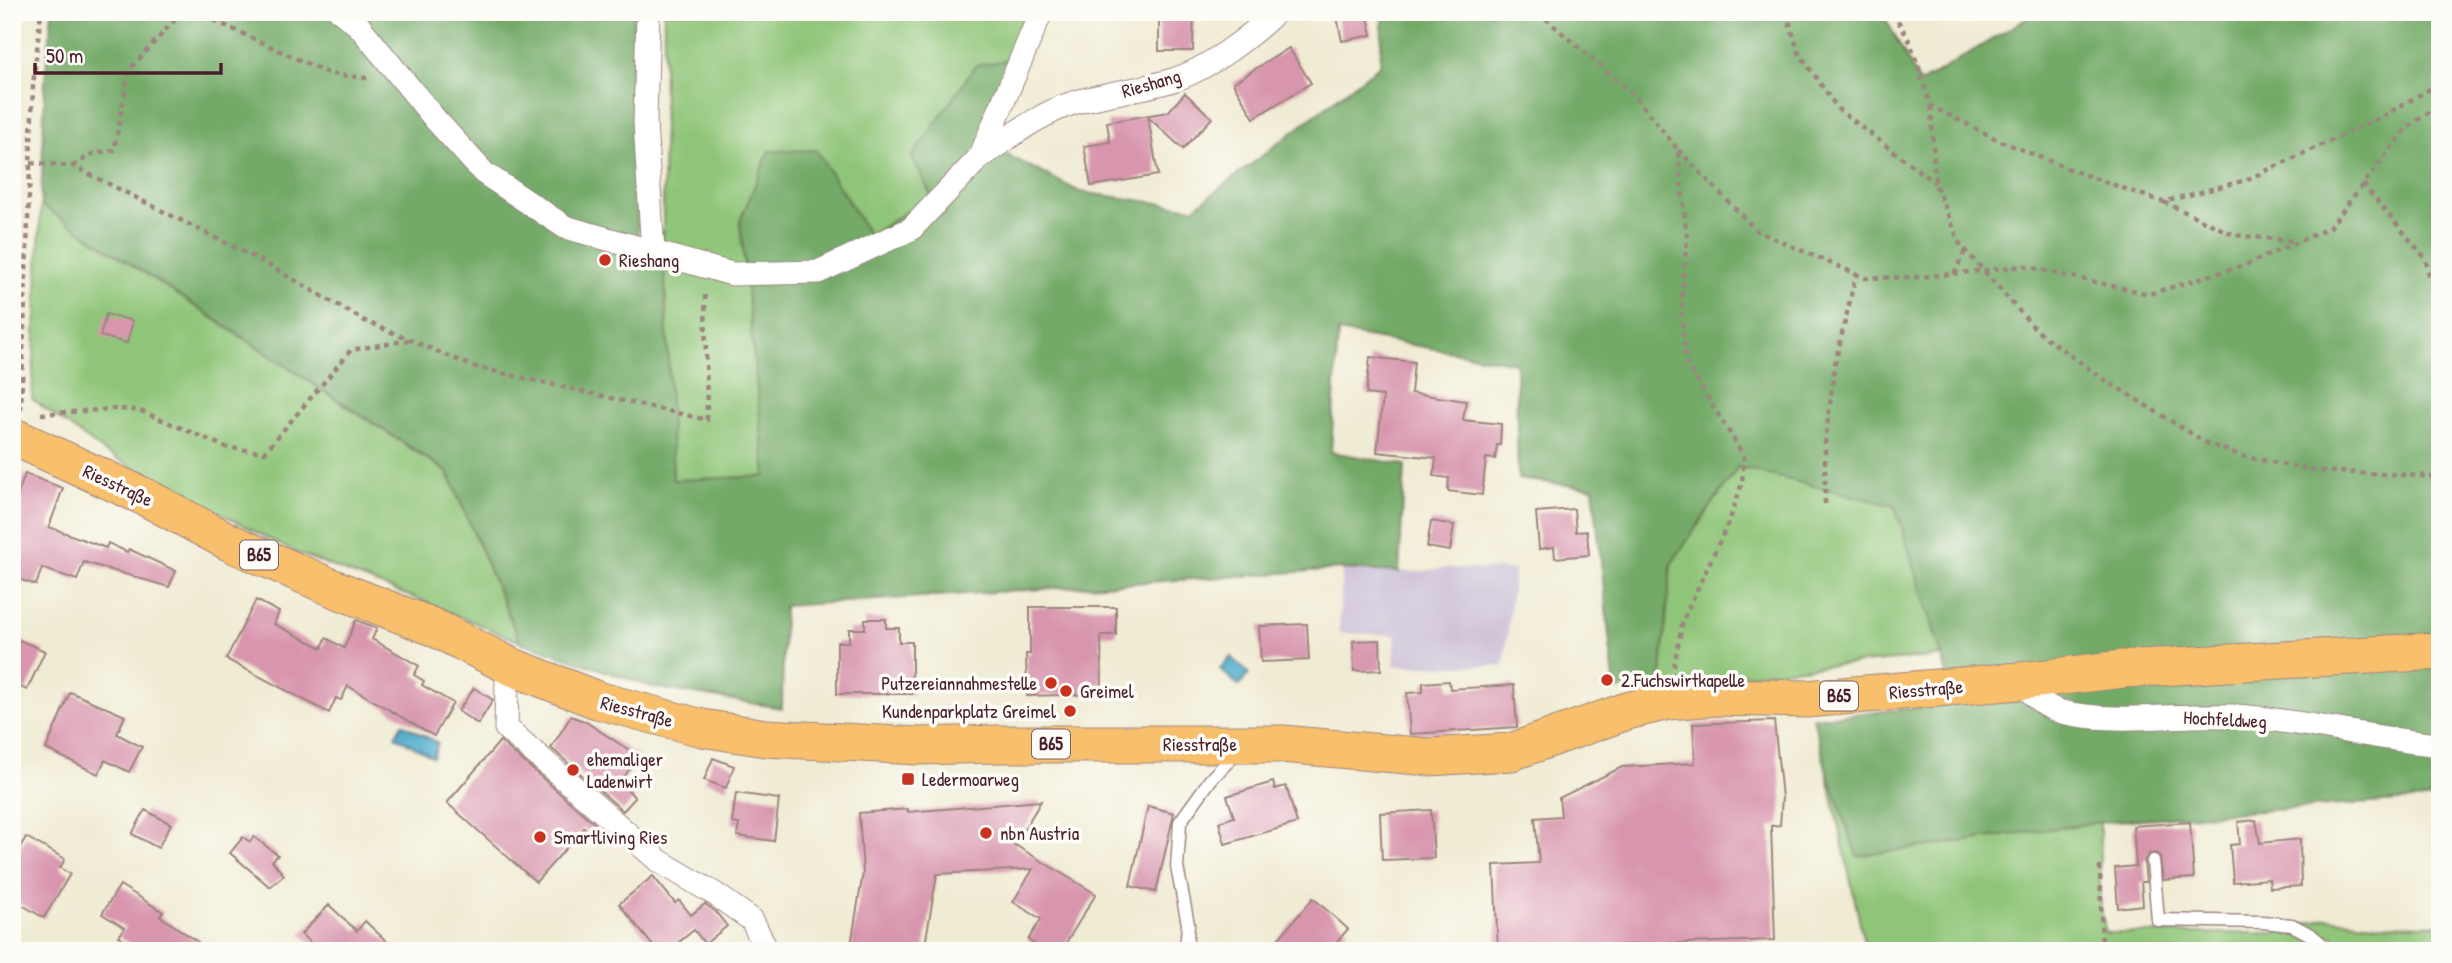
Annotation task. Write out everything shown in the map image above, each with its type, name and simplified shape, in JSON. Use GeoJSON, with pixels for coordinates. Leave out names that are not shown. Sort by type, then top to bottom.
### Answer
{"type":"FeatureCollection","features":[{"type":"Feature","properties":{"kind":"main road","name":"Riesstraße"},"geometry":{"type":"LineString","coordinates":[[18,432],[231,542],[333,588],[433,627],[510,666],[597,700],[702,728],[766,738],[918,746],[1282,744],[1429,757],[1511,752],[1627,710],[1668,701],[1716,697],[1806,699],[2020,681],[2123,669],[2440,651]]}},
{"type":"Feature","properties":{"kind":"street","name":"Rieshang"},"geometry":{"type":"LineString","coordinates":[[341,12],[359,26],[435,119],[485,173],[565,227],[732,274],[818,272],[911,229],[980,157],[1044,115],[1063,107],[1175,80],[1244,40],[1276,12]]}},
{"type":"Feature","properties":{"kind":"street"},"geometry":{"type":"LineString","coordinates":[[648,12],[645,122],[653,253]]}},
{"type":"Feature","properties":{"kind":"street","name":"Rieshang"},"geometry":{"type":"LineString","coordinates":[[980,157],[1041,12]]}},
{"type":"Feature","properties":{"kind":"street"},"geometry":{"type":"LineString","coordinates":[[510,666],[506,728],[659,861],[715,894],[752,920],[767,951]]}},
{"type":"Feature","properties":{"kind":"street","name":"Hochfeldweg"},"geometry":{"type":"LineString","coordinates":[[2020,681],[2039,701],[2060,712],[2115,718],[2205,715],[2249,717],[2440,745]]}},
{"type":"Feature","properties":{"kind":"lane"},"geometry":{"type":"LineString","coordinates":[[1186,951],[1188,924],[1177,867],[1180,822],[1212,779],[1245,744]]}},
{"type":"Feature","properties":{"kind":"lane"},"geometry":{"type":"LineString","coordinates":[[2153,861],[2158,920],[2292,925],[2311,935],[2330,951]]}},
{"type":"Feature","properties":{"kind":"path"},"geometry":{"type":"LineString","coordinates":[[18,432],[33,86],[41,12]]}},
{"type":"Feature","properties":{"kind":"path"},"geometry":{"type":"LineString","coordinates":[[73,166],[92,154],[114,150],[129,70],[182,12]]}},
{"type":"Feature","properties":{"kind":"path"},"geometry":{"type":"LineString","coordinates":[[196,12],[330,74],[365,78],[389,63]]}},
{"type":"Feature","properties":{"kind":"path"},"geometry":{"type":"LineString","coordinates":[[212,20],[224,12]]}},
{"type":"Feature","properties":{"kind":"path"},"geometry":{"type":"LineString","coordinates":[[1538,12],[1634,95],[1678,150],[1757,231],[1865,278],[1954,274],[2024,266],[2150,294],[2248,264],[2329,228],[2406,129],[2440,104]]}},
{"type":"Feature","properties":{"kind":"path"},"geometry":{"type":"LineString","coordinates":[[1786,12],[1799,53],[1838,109],[1936,183]]}},
{"type":"Feature","properties":{"kind":"path"},"geometry":{"type":"LineString","coordinates":[[1893,12],[1910,42],[1931,106],[1936,183],[1960,244],[2037,331],[2102,378],[2208,444],[2246,457],[2318,471],[2438,478],[2440,472]]}},
{"type":"Feature","properties":{"kind":"path"},"geometry":{"type":"LineString","coordinates":[[2163,202],[2246,180],[2380,118],[2440,83]]}},
{"type":"Feature","properties":{"kind":"path"},"geometry":{"type":"LineString","coordinates":[[1931,106],[1998,140],[2074,171],[2163,202],[2234,235],[2297,242]]}},
{"type":"Feature","properties":{"kind":"path"},"geometry":{"type":"LineString","coordinates":[[1673,671],[1683,620],[1730,519],[1742,483],[1744,456],[1686,363],[1681,310],[1687,238],[1678,150]]}},
{"type":"Feature","properties":{"kind":"path"},"geometry":{"type":"LineString","coordinates":[[31,163],[73,166],[260,261],[365,321],[472,366],[707,420],[704,266]]}},
{"type":"Feature","properties":{"kind":"path"},"geometry":{"type":"LineString","coordinates":[[2363,184],[2426,259],[2428,275],[2440,296]]}},
{"type":"Feature","properties":{"kind":"path"},"geometry":{"type":"LineString","coordinates":[[1954,274],[1965,251]]}},
{"type":"Feature","properties":{"kind":"path"},"geometry":{"type":"LineString","coordinates":[[1825,504],[1825,443],[1835,364],[1856,274]]}},
{"type":"Feature","properties":{"kind":"path"},"geometry":{"type":"LineString","coordinates":[[18,432],[33,415],[112,409],[139,410],[228,448],[265,452],[351,350],[411,340]]}},
{"type":"Feature","properties":{"kind":"path"},"geometry":{"type":"LineString","coordinates":[[2100,866],[2102,951]]}},
{"type":"Feature","properties":{"kind":"shaded area"},"geometry":{"type":"Polygon","coordinates":[[[1447,568],[1514,570],[1504,666],[1394,666],[1396,635],[1339,633],[1342,569],[1415,572],[1447,568]]]}},
{"type":"Feature","properties":{"kind":"green space"},"geometry":{"type":"Polygon","coordinates":[[[52,12],[634,12],[638,237],[663,231],[673,480],[766,476],[740,221],[769,151],[816,150],[870,236],[931,195],[912,157],[976,65],[1009,60],[988,145],[1080,192],[1194,208],[1380,65],[1383,12],[1882,12],[1920,83],[2037,12],[2440,12],[2440,798],[2100,822],[1857,856],[1826,768],[1813,718],[1955,704],[1895,506],[1738,467],[1671,564],[1660,685],[1615,690],[1593,488],[1518,479],[1516,363],[1338,332],[1331,452],[1405,465],[1399,572],[1342,569],[784,606],[782,708],[652,687],[520,642],[448,472],[41,205],[45,80],[52,12]]]}},
{"type":"Feature","properties":{"kind":"green space"},"geometry":{"type":"Polygon","coordinates":[[[664,12],[1026,12],[1009,60],[931,195],[869,237],[842,190],[740,221],[766,477],[673,480],[663,231],[664,12]]]}},
{"type":"Feature","properties":{"kind":"green space"},"geometry":{"type":"Polygon","coordinates":[[[41,205],[448,473],[520,642],[294,552],[106,453],[32,399],[41,205]]]}},
{"type":"Feature","properties":{"kind":"green space"},"geometry":{"type":"Polygon","coordinates":[[[1738,467],[1895,506],[1942,656],[1801,668],[1660,685],[1671,564],[1738,467]]]}},
{"type":"Feature","properties":{"kind":"green space"},"geometry":{"type":"Polygon","coordinates":[[[1826,768],[1857,856],[2100,822],[2100,904],[2106,933],[2275,933],[2326,918],[2375,924],[2440,925],[2440,951],[1866,951],[1826,768]]]}},
{"type":"Feature","properties":{"kind":"water"},"geometry":{"type":"Polygon","coordinates":[[[1231,657],[1249,674],[1239,686],[1220,669],[1231,657]]]}},
{"type":"Feature","properties":{"kind":"water"},"geometry":{"type":"Polygon","coordinates":[[[402,724],[438,743],[433,757],[395,736],[402,724]]]}},
{"type":"Feature","properties":{"kind":"building"},"geometry":{"type":"Polygon","coordinates":[[[1159,12],[1194,12],[1193,51],[1159,51],[1159,12]]]}},
{"type":"Feature","properties":{"kind":"building"},"geometry":{"type":"Polygon","coordinates":[[[1336,12],[1367,12],[1372,35],[1342,41],[1336,12]]]}},
{"type":"Feature","properties":{"kind":"building"},"geometry":{"type":"Polygon","coordinates":[[[1289,48],[1311,83],[1254,118],[1233,83],[1289,48]]]}},
{"type":"Feature","properties":{"kind":"building"},"geometry":{"type":"Polygon","coordinates":[[[1185,93],[1212,118],[1183,149],[1148,117],[1158,175],[1091,186],[1084,146],[1110,142],[1107,122],[1168,112],[1185,93]]]}},
{"type":"Feature","properties":{"kind":"building"},"geometry":{"type":"Polygon","coordinates":[[[106,314],[133,321],[127,343],[100,336],[106,314]]]}},
{"type":"Feature","properties":{"kind":"building"},"geometry":{"type":"Polygon","coordinates":[[[1370,357],[1414,362],[1411,393],[1466,401],[1463,420],[1501,424],[1500,445],[1497,445],[1495,459],[1486,458],[1482,495],[1448,491],[1449,478],[1434,476],[1436,458],[1377,452],[1383,396],[1366,394],[1370,357]]]}},
{"type":"Feature","properties":{"kind":"building"},"geometry":{"type":"Polygon","coordinates":[[[25,474],[63,488],[49,527],[106,548],[108,543],[127,552],[129,549],[176,571],[169,587],[84,562],[77,580],[42,568],[36,585],[12,577],[12,511],[25,474]]]}},
{"type":"Feature","properties":{"kind":"building"},"geometry":{"type":"Polygon","coordinates":[[[1574,509],[1576,532],[1587,531],[1589,555],[1555,558],[1554,547],[1539,549],[1536,512],[1574,509]]]}},
{"type":"Feature","properties":{"kind":"building"},"geometry":{"type":"Polygon","coordinates":[[[1431,521],[1454,525],[1450,551],[1427,547],[1431,521]]]}},
{"type":"Feature","properties":{"kind":"building"},"geometry":{"type":"Polygon","coordinates":[[[256,600],[279,612],[274,624],[322,648],[326,638],[344,648],[356,620],[377,628],[372,639],[419,666],[414,675],[424,681],[422,685],[453,703],[434,736],[348,686],[341,700],[336,698],[329,713],[226,659],[256,600]]]}},
{"type":"Feature","properties":{"kind":"building"},"geometry":{"type":"Polygon","coordinates":[[[1030,607],[1116,607],[1116,635],[1101,635],[1102,694],[1027,696],[1026,654],[1030,654],[1030,607]]]}},
{"type":"Feature","properties":{"kind":"building"},"geometry":{"type":"Polygon","coordinates":[[[865,619],[886,619],[886,628],[899,628],[899,642],[912,642],[912,694],[837,694],[837,642],[849,642],[849,629],[865,629],[865,619]]]}},
{"type":"Feature","properties":{"kind":"building"},"geometry":{"type":"Polygon","coordinates":[[[1307,624],[1309,660],[1261,662],[1259,626],[1307,624]]]}},
{"type":"Feature","properties":{"kind":"building"},"geometry":{"type":"Polygon","coordinates":[[[12,637],[45,651],[27,690],[12,683],[12,637]]]}},
{"type":"Feature","properties":{"kind":"building"},"geometry":{"type":"Polygon","coordinates":[[[1380,640],[1381,670],[1354,671],[1353,641],[1380,640]]]}},
{"type":"Feature","properties":{"kind":"building"},"geometry":{"type":"Polygon","coordinates":[[[1449,681],[1450,689],[1514,685],[1517,727],[1410,734],[1407,693],[1423,692],[1423,683],[1449,681]]]}},
{"type":"Feature","properties":{"kind":"building"},"geometry":{"type":"Polygon","coordinates":[[[474,688],[493,700],[478,724],[458,711],[474,688]]]}},
{"type":"Feature","properties":{"kind":"building"},"geometry":{"type":"Polygon","coordinates":[[[70,692],[125,716],[117,734],[142,747],[129,772],[105,760],[98,774],[46,749],[70,692]]]}},
{"type":"Feature","properties":{"kind":"building"},"geometry":{"type":"Polygon","coordinates":[[[571,716],[586,722],[638,756],[621,782],[635,798],[623,811],[551,748],[571,716]]]}},
{"type":"Feature","properties":{"kind":"building"},"geometry":{"type":"Polygon","coordinates":[[[1774,721],[1782,797],[1780,825],[1771,826],[1775,940],[1622,945],[1573,950],[1573,945],[1498,951],[1494,865],[1539,863],[1535,818],[1561,816],[1559,798],[1622,767],[1695,763],[1693,724],[1774,721]]]}},
{"type":"Feature","properties":{"kind":"building"},"geometry":{"type":"Polygon","coordinates":[[[500,741],[596,825],[589,833],[584,828],[536,882],[447,803],[500,741]]]}},
{"type":"Feature","properties":{"kind":"building"},"geometry":{"type":"Polygon","coordinates":[[[713,758],[734,766],[726,788],[704,780],[713,758]]]}},
{"type":"Feature","properties":{"kind":"building"},"geometry":{"type":"Polygon","coordinates":[[[1273,782],[1275,789],[1286,786],[1297,823],[1225,844],[1219,822],[1234,817],[1227,796],[1273,782]]]}},
{"type":"Feature","properties":{"kind":"building"},"geometry":{"type":"Polygon","coordinates":[[[736,793],[779,799],[774,841],[737,836],[739,824],[732,823],[736,793]]]}},
{"type":"Feature","properties":{"kind":"building"},"geometry":{"type":"Polygon","coordinates":[[[1041,801],[1015,845],[1096,894],[1061,951],[1045,951],[1028,940],[1041,919],[1013,902],[1033,869],[937,874],[924,951],[850,951],[863,873],[859,813],[908,809],[908,812],[1041,801]]]}},
{"type":"Feature","properties":{"kind":"building"},"geometry":{"type":"Polygon","coordinates":[[[1148,806],[1174,813],[1156,892],[1130,886],[1148,806]]]}},
{"type":"Feature","properties":{"kind":"building"},"geometry":{"type":"Polygon","coordinates":[[[145,810],[171,824],[158,848],[132,834],[145,810]]]}},
{"type":"Feature","properties":{"kind":"building"},"geometry":{"type":"Polygon","coordinates":[[[1431,810],[1434,858],[1382,860],[1380,813],[1431,810]]]}},
{"type":"Feature","properties":{"kind":"building"},"geometry":{"type":"Polygon","coordinates":[[[2256,820],[2260,843],[2300,839],[2301,886],[2270,888],[2269,879],[2233,882],[2230,845],[2240,844],[2238,822],[2256,820]]]}},
{"type":"Feature","properties":{"kind":"building"},"geometry":{"type":"Polygon","coordinates":[[[2190,822],[2194,878],[2163,880],[2160,857],[2156,853],[2149,854],[2144,861],[2146,882],[2141,882],[2143,905],[2118,908],[2115,868],[2136,866],[2133,826],[2190,822]]]}},
{"type":"Feature","properties":{"kind":"building"},"geometry":{"type":"Polygon","coordinates":[[[26,837],[65,859],[60,868],[70,874],[44,918],[12,899],[12,861],[26,837]]]}},
{"type":"Feature","properties":{"kind":"building"},"geometry":{"type":"Polygon","coordinates":[[[243,837],[250,842],[254,837],[278,855],[272,861],[284,875],[270,887],[230,853],[243,837]]]}},
{"type":"Feature","properties":{"kind":"building"},"geometry":{"type":"Polygon","coordinates":[[[653,876],[675,903],[679,900],[691,915],[705,904],[715,911],[727,926],[705,944],[694,930],[668,951],[657,951],[619,904],[653,876]]]}},
{"type":"Feature","properties":{"kind":"building"},"geometry":{"type":"Polygon","coordinates":[[[120,885],[163,912],[160,916],[211,951],[141,951],[119,936],[125,928],[102,914],[120,885]]]}},
{"type":"Feature","properties":{"kind":"building"},"geometry":{"type":"Polygon","coordinates":[[[1313,898],[1348,929],[1329,951],[1268,951],[1313,898]]]}},
{"type":"Feature","properties":{"kind":"building"},"geometry":{"type":"Polygon","coordinates":[[[329,905],[357,931],[365,921],[397,951],[368,951],[359,943],[352,951],[319,951],[301,934],[329,905]]]}},
{"type":"Feature","properties":{"kind":"place","name":"Rieshang"},"geometry":{"type":"Point","coordinates":[605,260]}},
{"type":"Feature","properties":{"kind":"place","name":"2.Fuchswirtkapelle"},"geometry":{"type":"Point","coordinates":[1607,680]}},
{"type":"Feature","properties":{"kind":"place","name":"Putzereiannahmestelle"},"geometry":{"type":"Point","coordinates":[1051,683]}},
{"type":"Feature","properties":{"kind":"place","name":"Greimel"},"geometry":{"type":"Point","coordinates":[1066,691]}},
{"type":"Feature","properties":{"kind":"place","name":"Kundenparkplatz Greimel"},"geometry":{"type":"Point","coordinates":[1070,711]}},
{"type":"Feature","properties":{"kind":"place","name":"ehemaliger Ladenwirt"},"geometry":{"type":"Point","coordinates":[573,770]}},
{"type":"Feature","properties":{"kind":"place","name":"Ledermoarweg"},"geometry":{"type":"Point","coordinates":[908,779]}},
{"type":"Feature","properties":{"kind":"place","name":"nbn Austria"},"geometry":{"type":"Point","coordinates":[986,833]}},
{"type":"Feature","properties":{"kind":"place","name":"Smartliving Ries"},"geometry":{"type":"Point","coordinates":[540,837]}}]}
